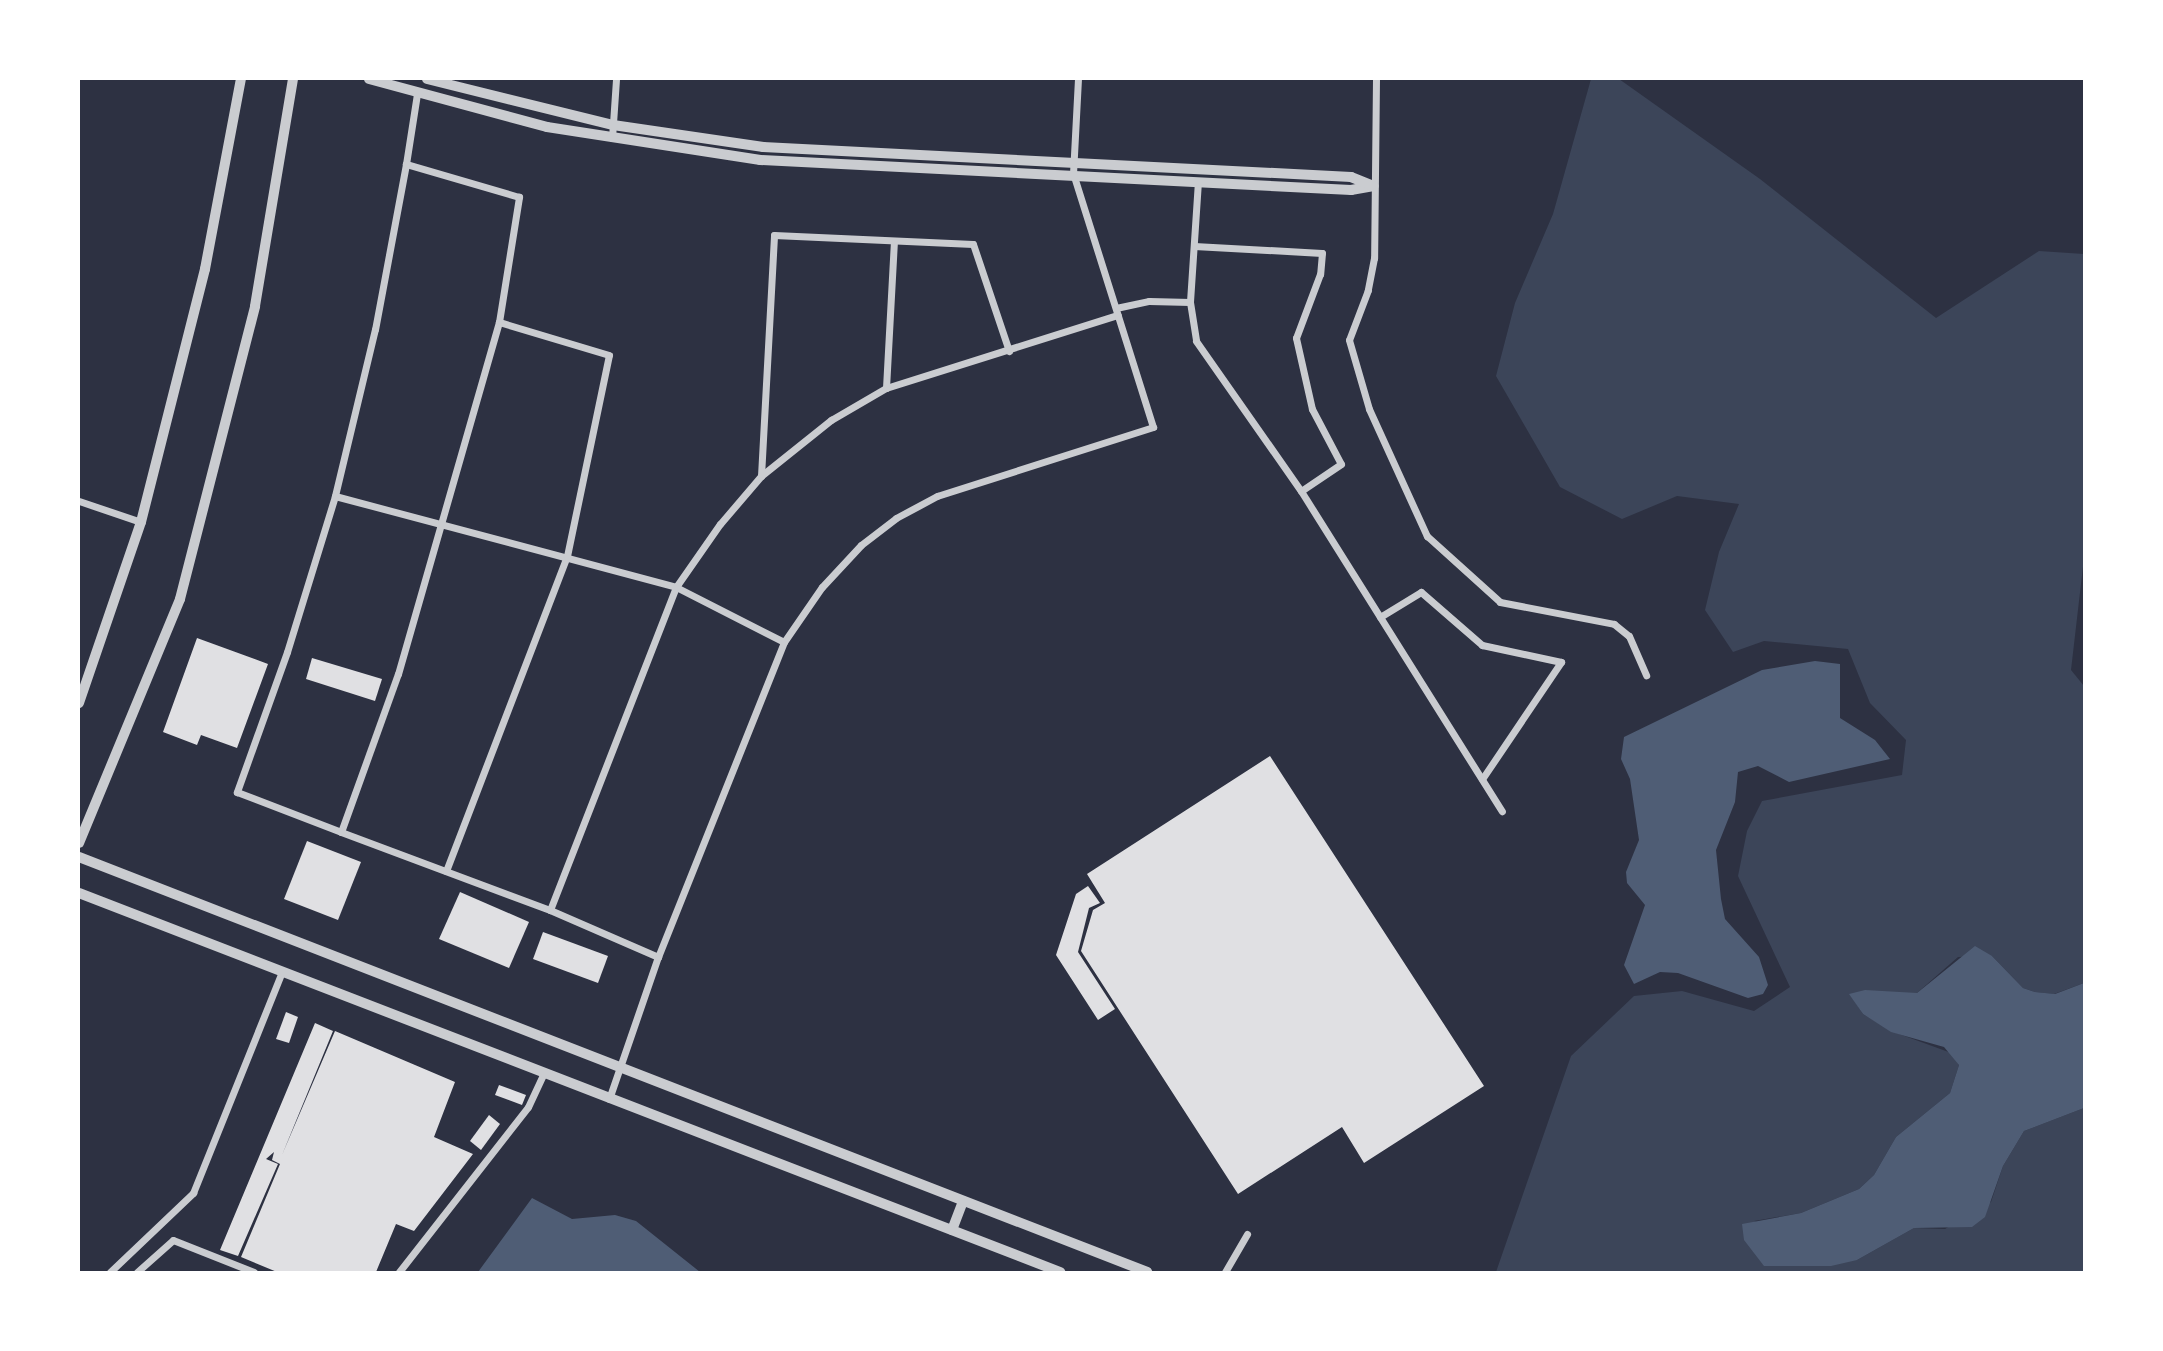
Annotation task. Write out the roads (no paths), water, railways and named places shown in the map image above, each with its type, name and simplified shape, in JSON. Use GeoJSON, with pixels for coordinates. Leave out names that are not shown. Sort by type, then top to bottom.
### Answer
{"type":"FeatureCollection","features":[{"type":"Feature","properties":{"kind":"street"},"geometry":{"type":"LineString","coordinates":[[79,702],[141,522],[205,269],[235,131],[241,79]]}},
{"type":"Feature","properties":{"kind":"street"},"geometry":{"type":"LineString","coordinates":[[79,843],[180,599],[255,306],[293,79]]}},
{"type":"Feature","properties":{"kind":"street"},"geometry":{"type":"LineString","coordinates":[[369,79],[417,94],[612,138],[760,160],[1351,190],[1374,187]]}},
{"type":"Feature","properties":{"kind":"street"},"geometry":{"type":"LineString","coordinates":[[427,79],[613,125],[763,147],[1352,177],[1374,187]]}},
{"type":"Feature","properties":{"kind":"street"},"geometry":{"type":"LineString","coordinates":[[612,138],[616,79]]}},
{"type":"Feature","properties":{"kind":"street"},"geometry":{"type":"LineString","coordinates":[[609,1099],[658,957],[784,642],[822,587],[861,545],[896,518],[937,496],[1153,427],[1073,174],[1078,79]]}},
{"type":"Feature","properties":{"kind":"street"},"geometry":{"type":"LineString","coordinates":[[1376,79],[1374,258],[1368,290],[1349,340],[1369,410],[1427,536],[1500,603],[1614,624],[1629,636],[1646,675]]}},
{"type":"Feature","properties":{"kind":"street"},"geometry":{"type":"LineString","coordinates":[[417,94],[375,329],[335,496],[287,652],[237,792],[550,910],[658,957]]}},
{"type":"Feature","properties":{"kind":"street"},"geometry":{"type":"LineString","coordinates":[[341,832],[398,674],[499,322],[519,197],[406,164]]}},
{"type":"Feature","properties":{"kind":"street"},"geometry":{"type":"LineString","coordinates":[[1198,181],[1190,302],[1196,341],[1301,491],[1502,811]]}},
{"type":"Feature","properties":{"kind":"street"},"geometry":{"type":"LineString","coordinates":[[761,476],[774,235],[973,244],[1009,351]]}},
{"type":"Feature","properties":{"kind":"street"},"geometry":{"type":"LineString","coordinates":[[886,388],[894,242]]}},
{"type":"Feature","properties":{"kind":"street"},"geometry":{"type":"LineString","coordinates":[[1194,246],[1322,253],[1320,274],[1296,338],[1312,409],[1341,464],[1301,491]]}},
{"type":"Feature","properties":{"kind":"street"},"geometry":{"type":"LineString","coordinates":[[550,910],[676,587],[720,524],[761,476],[831,420],[886,388],[1009,351],[1149,301],[1190,302]]}},
{"type":"Feature","properties":{"kind":"street"},"geometry":{"type":"LineString","coordinates":[[446,871],[567,556],[609,355],[499,322]]}},
{"type":"Feature","properties":{"kind":"street"},"geometry":{"type":"LineString","coordinates":[[335,496],[442,521],[676,587],[784,642]]}},
{"type":"Feature","properties":{"kind":"street"},"geometry":{"type":"LineString","coordinates":[[79,501],[141,522]]}},
{"type":"Feature","properties":{"kind":"street"},"geometry":{"type":"LineString","coordinates":[[1380,617],[1420,592],[1482,645],[1561,662],[1482,779]]}},
{"type":"Feature","properties":{"kind":"street"},"geometry":{"type":"LineString","coordinates":[[79,857],[1147,1272]]}},
{"type":"Feature","properties":{"kind":"street"},"geometry":{"type":"LineString","coordinates":[[79,893],[281,974],[1060,1272]]}},
{"type":"Feature","properties":{"kind":"street"},"geometry":{"type":"LineString","coordinates":[[110,1272],[193,1193],[281,974]]}},
{"type":"Feature","properties":{"kind":"street"},"geometry":{"type":"LineString","coordinates":[[399,1272],[528,1107],[543,1075]]}},
{"type":"Feature","properties":{"kind":"street"},"geometry":{"type":"LineString","coordinates":[[952,1230],[963,1201]]}},
{"type":"Feature","properties":{"kind":"street"},"geometry":{"type":"LineString","coordinates":[[1225,1272],[1247,1234]]}},
{"type":"Feature","properties":{"kind":"street"},"geometry":{"type":"LineString","coordinates":[[137,1272],[173,1240],[254,1272]]}}]}
